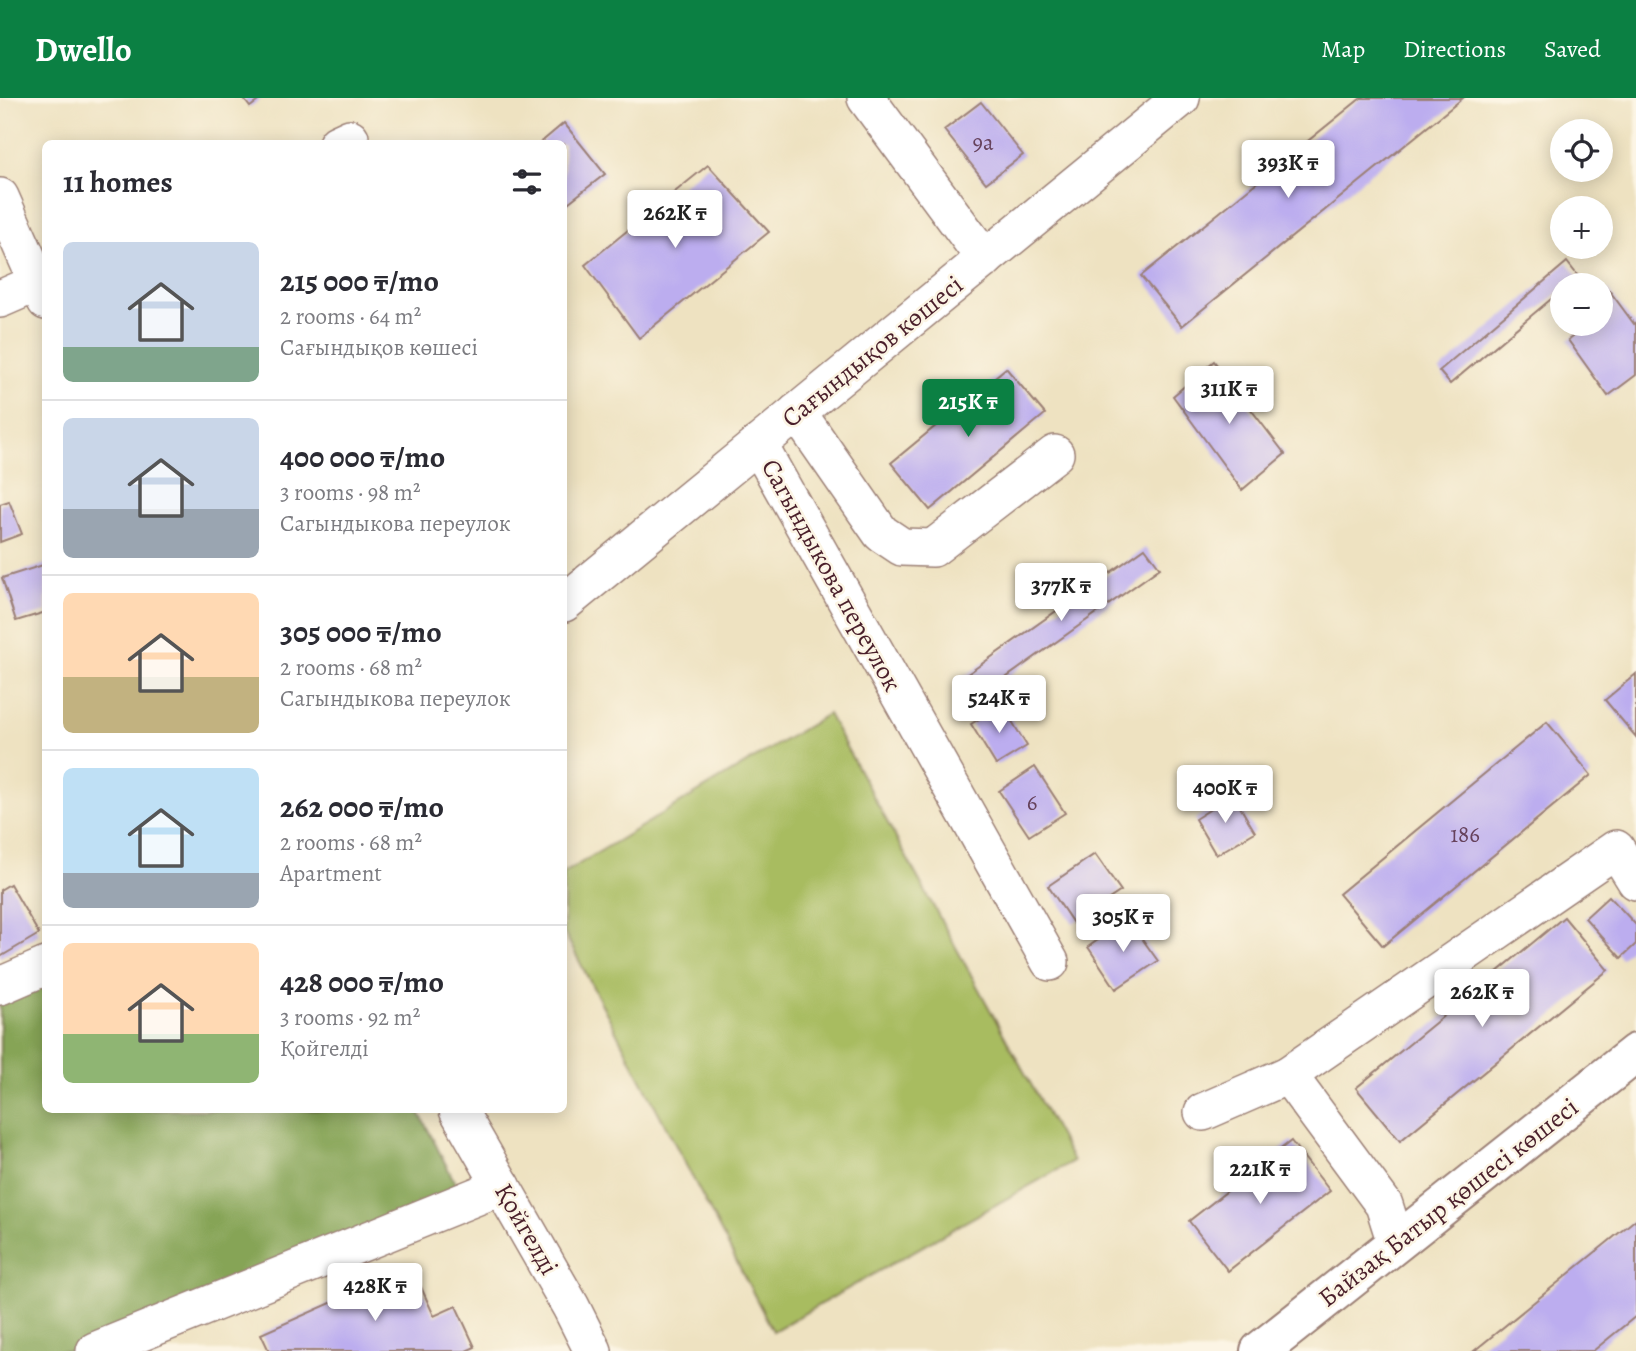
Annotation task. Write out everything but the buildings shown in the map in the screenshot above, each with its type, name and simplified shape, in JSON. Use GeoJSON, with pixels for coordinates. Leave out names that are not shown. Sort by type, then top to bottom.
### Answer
{"type":"FeatureCollection","features":[{"type":"Feature","properties":{"kind":"main road","name":"Байзақ Батыр қөшесі көшесі"},"geometry":{"type":"LineString","coordinates":[[1269,1348],[1636,1052]]}},
{"type":"Feature","properties":{"kind":"street"},"geometry":{"type":"LineString","coordinates":[[866,98],[985,259]]}},
{"type":"Feature","properties":{"kind":"street","name":"Сағындықов көшесі"},"geometry":{"type":"LineString","coordinates":[[567,601],[1181,98]]}},
{"type":"Feature","properties":{"kind":"street"},"geometry":{"type":"LineString","coordinates":[[0,197],[42,286]]}},
{"type":"Feature","properties":{"kind":"street"},"geometry":{"type":"LineString","coordinates":[[0,299],[42,288]]}},
{"type":"Feature","properties":{"kind":"street"},"geometry":{"type":"LineString","coordinates":[[797,412],[881,533],[902,547],[933,548],[1055,454]]}},
{"type":"Feature","properties":{"kind":"street","name":"Сагындыкова переулок"},"geometry":{"type":"LineString","coordinates":[[758,444],[1049,962]]}},
{"type":"Feature","properties":{"kind":"street"},"geometry":{"type":"LineString","coordinates":[[1203,1112],[1288,1075],[1616,849],[1636,881]]}},
{"type":"Feature","properties":{"kind":"street"},"geometry":{"type":"LineString","coordinates":[[0,986],[42,969]]}},
{"type":"Feature","properties":{"kind":"street"},"geometry":{"type":"LineString","coordinates":[[1288,1075],[1384,1205],[1396,1243]]}},
{"type":"Feature","properties":{"kind":"street","name":"Қойгелді"},"geometry":{"type":"LineString","coordinates":[[460,1113],[572,1307],[593,1351]]}},
{"type":"Feature","properties":{"kind":"street"},"geometry":{"type":"LineString","coordinates":[[95,1351],[502,1186]]}},
{"type":"Feature","properties":{"kind":"green space"},"geometry":{"type":"Polygon","coordinates":[[[828,714],[1073,1161],[773,1331],[567,938],[567,871],[828,714]]]}},
{"type":"Feature","properties":{"kind":"green space"},"geometry":{"type":"Polygon","coordinates":[[[42,984],[42,1113],[420,1113],[469,1210],[123,1351],[0,1351],[0,1002],[42,984]]]}}]}
